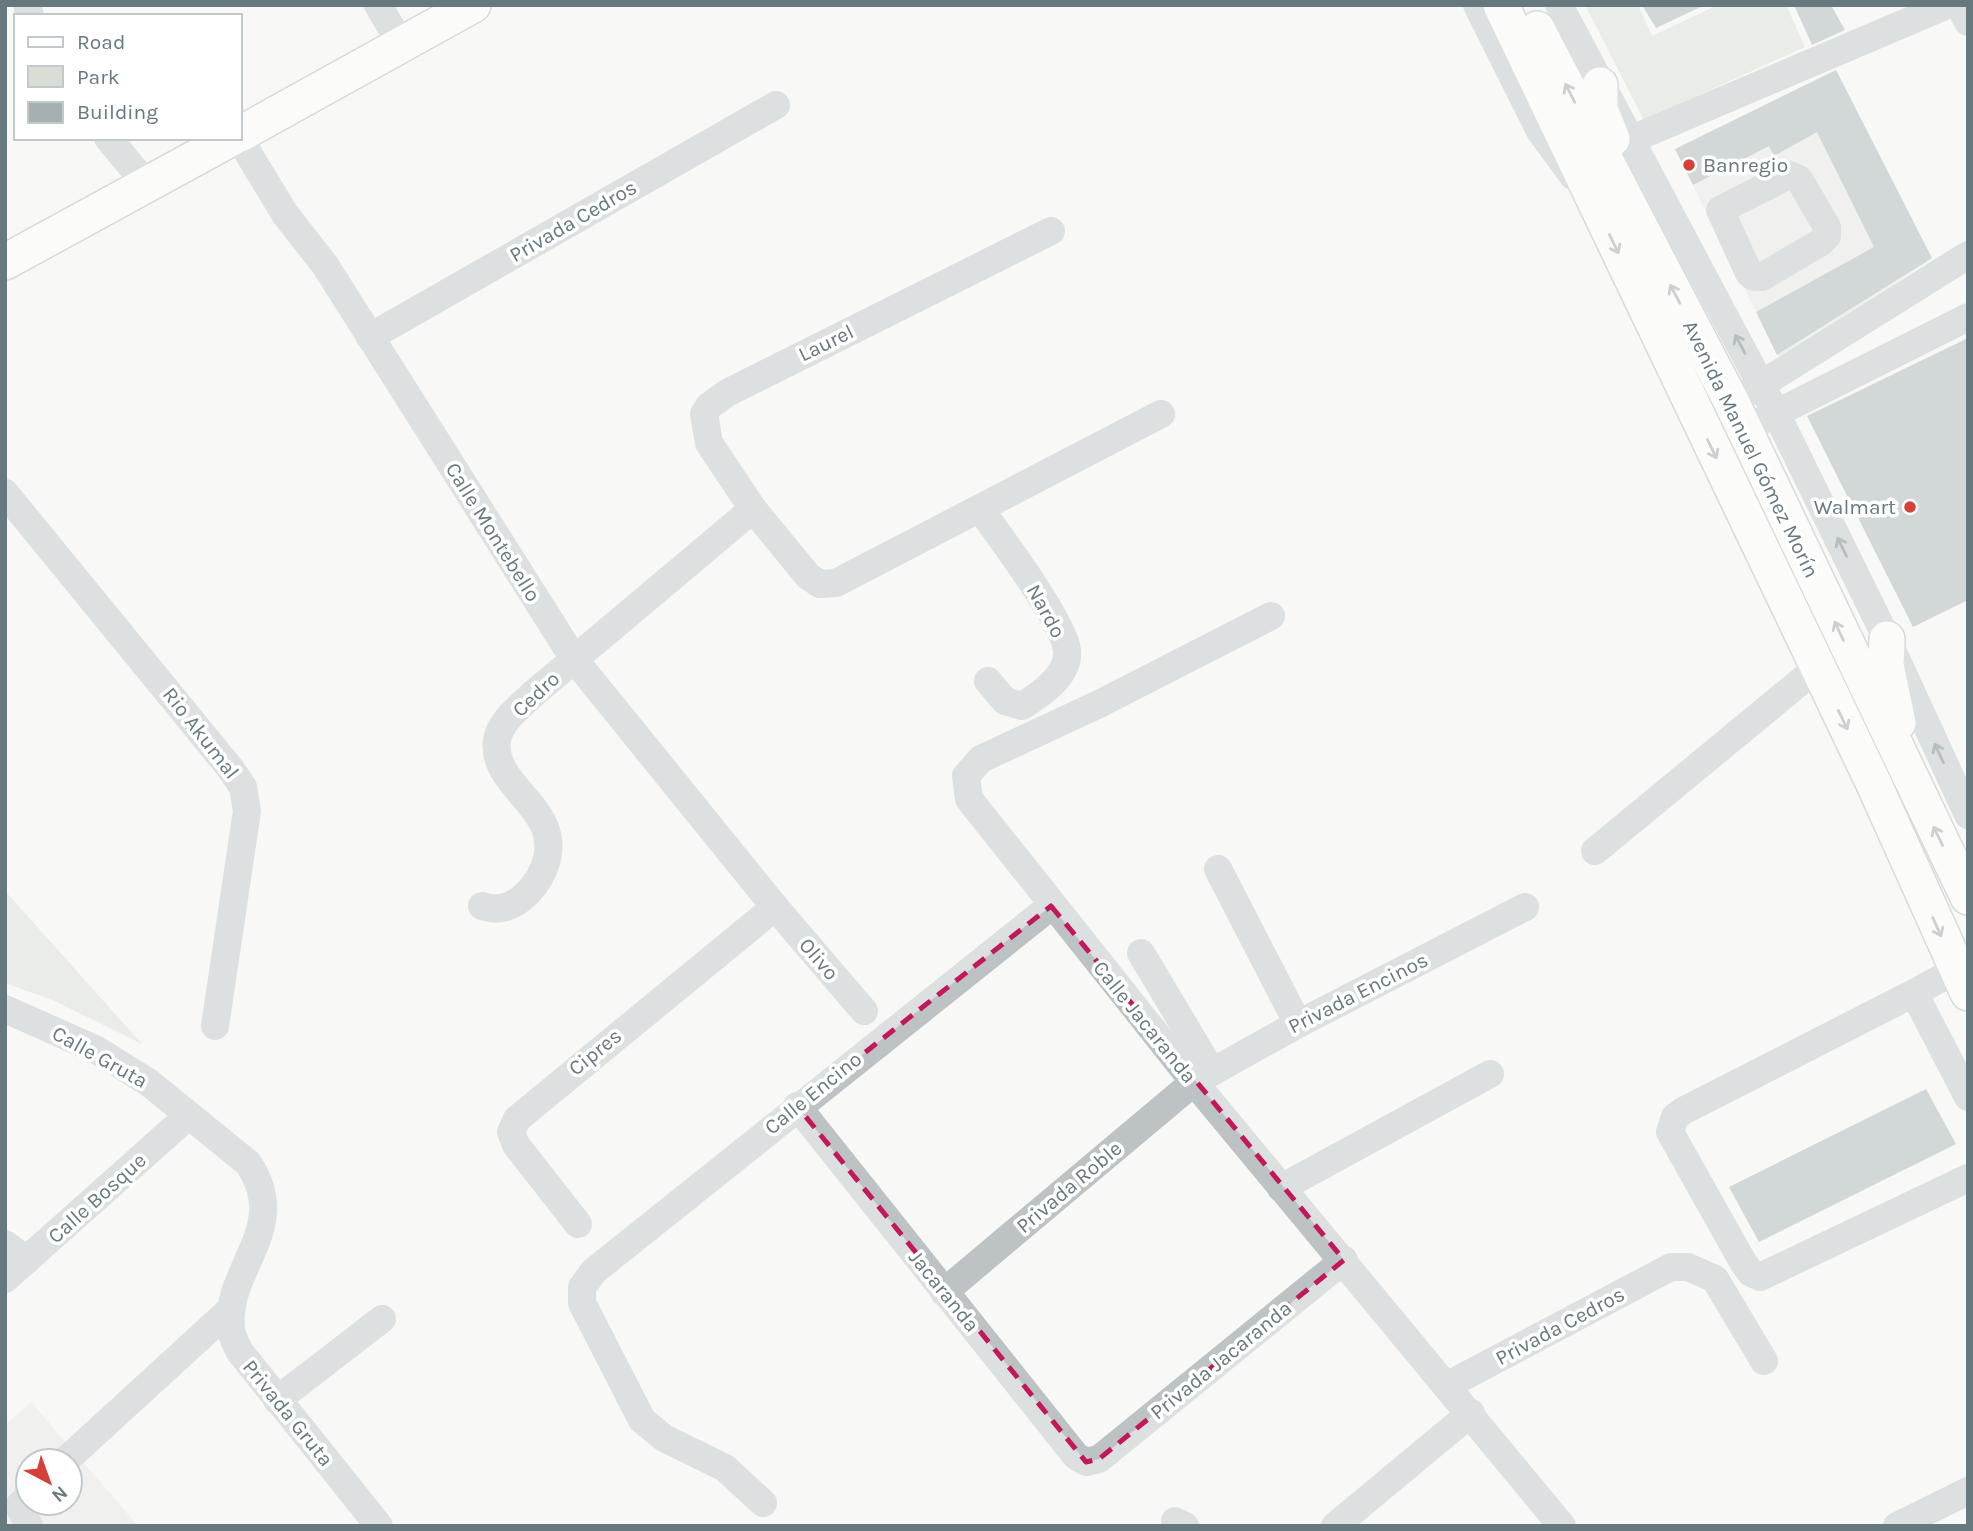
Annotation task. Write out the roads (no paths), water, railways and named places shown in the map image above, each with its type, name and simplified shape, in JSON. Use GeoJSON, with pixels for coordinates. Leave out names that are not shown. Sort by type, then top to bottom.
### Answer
{"type":"FeatureCollection","features":[{"type":"Feature","properties":{"kind":"main road"},"geometry":{"type":"LineString","coordinates":[[242,111],[391,27],[436,5]]}},
{"type":"Feature","properties":{"kind":"main road"},"geometry":{"type":"LineString","coordinates":[[242,134],[391,27],[473,5]]}},
{"type":"Feature","properties":{"kind":"main road","name":"Avenida Manuel Gómez Morín"},"geometry":{"type":"LineString","coordinates":[[1501,5],[1873,782],[1962,982]]}},
{"type":"Feature","properties":{"kind":"main road","name":"Avenida Manuel Gómez Morín"},"geometry":{"type":"LineString","coordinates":[[1525,5],[1737,415],[1967,895]]}},
{"type":"Feature","properties":{"kind":"main road"},"geometry":{"type":"LineString","coordinates":[[1600,85],[1600,109],[1631,186],[1636,219]]}},
{"type":"Feature","properties":{"kind":"main road"},"geometry":{"type":"LineString","coordinates":[[5,262],[140,177],[188,140]]}},
{"type":"Feature","properties":{"kind":"main road"},"geometry":{"type":"LineString","coordinates":[[5,238],[227,140]]}},
{"type":"Feature","properties":{"kind":"main road"},"geometry":{"type":"LineString","coordinates":[[1887,639],[1886,665],[1902,741],[1899,757]]}},
{"type":"Feature","properties":{"kind":"street","name":"Avenida Manuel Gómez Morín"},"geometry":{"type":"LineString","coordinates":[[1477,5],[1544,138],[1591,197]]}},
{"type":"Feature","properties":{"kind":"street","name":"Avenida Manuel Gómez Morín"},"geometry":{"type":"LineString","coordinates":[[1559,5],[1777,415],[1887,639],[1968,815]]}},
{"type":"Feature","properties":{"kind":"street"},"geometry":{"type":"LineString","coordinates":[[1630,140],[1947,5]]}},
{"type":"Feature","properties":{"kind":"street"},"geometry":{"type":"LineString","coordinates":[[1959,5],[1968,22]]}},
{"type":"Feature","properties":{"kind":"street","name":"Privada Cedros"},"geometry":{"type":"LineString","coordinates":[[370,337],[776,105]]}},
{"type":"Feature","properties":{"kind":"street"},"geometry":{"type":"LineString","coordinates":[[110,140],[140,177]]}},
{"type":"Feature","properties":{"kind":"street","name":"Calle Montebello"},"geometry":{"type":"LineString","coordinates":[[241,140],[285,214],[325,265],[574,659],[775,907]]}},
{"type":"Feature","properties":{"kind":"street","name":"Laurel"},"geometry":{"type":"LineString","coordinates":[[753,509],[709,443],[704,426],[709,406],[765,373],[1051,231]]}},
{"type":"Feature","properties":{"kind":"street"},"geometry":{"type":"LineString","coordinates":[[1699,268],[1737,249]]}},
{"type":"Feature","properties":{"kind":"street"},"geometry":{"type":"LineString","coordinates":[[1737,415],[1762,386],[1968,255]]}},
{"type":"Feature","properties":{"kind":"street"},"geometry":{"type":"LineString","coordinates":[[1737,415],[1777,415],[1968,317]]}},
{"type":"Feature","properties":{"kind":"street"},"geometry":{"type":"LineString","coordinates":[[753,509],[808,576],[820,584],[836,583],[1161,414]]}},
{"type":"Feature","properties":{"kind":"street","name":"Rio Akumal"},"geometry":{"type":"LineString","coordinates":[[5,493],[230,768],[243,788],[247,811],[215,1026]]}},
{"type":"Feature","properties":{"kind":"street","name":"Cedro"},"geometry":{"type":"LineString","coordinates":[[482,906],[505,908],[519,900],[531,890],[547,861],[549,846],[545,826],[536,809],[503,768],[497,740],[512,714],[753,509]]}},
{"type":"Feature","properties":{"kind":"street","name":"Nardo"},"geometry":{"type":"LineString","coordinates":[[980,509],[1055,622],[1068,651],[1062,671],[1044,693],[1023,706],[1005,701],[988,681]]}},
{"type":"Feature","properties":{"kind":"street","name":"Calle Jacaranda"},"geometry":{"type":"LineString","coordinates":[[1270,616],[1099,704],[981,759],[966,776],[968,799],[1051,906],[1203,1077],[1281,1188],[1448,1385],[1562,1526]]}},
{"type":"Feature","properties":{"kind":"street"},"geometry":{"type":"LineString","coordinates":[[1595,851],[1817,668]]}},
{"type":"Feature","properties":{"kind":"street"},"geometry":{"type":"LineString","coordinates":[[1218,869],[1298,1024]]}},
{"type":"Feature","properties":{"kind":"street","name":"Calle Encino"},"geometry":{"type":"LineString","coordinates":[[763,1503],[725,1468],[664,1438],[642,1420],[590,1324],[582,1303],[582,1287],[594,1271],[797,1106],[1051,906]]}},
{"type":"Feature","properties":{"kind":"street","name":"Privada Encinos"},"geometry":{"type":"LineString","coordinates":[[1203,1077],[1298,1024],[1525,906]]}},
{"type":"Feature","properties":{"kind":"street","name":"Olivo"},"geometry":{"type":"LineString","coordinates":[[775,907],[864,1011]]}},
{"type":"Feature","properties":{"kind":"street","name":"Cipres"},"geometry":{"type":"LineString","coordinates":[[578,1224],[516,1145],[511,1132],[517,1119],[775,907]]}},
{"type":"Feature","properties":{"kind":"street"},"geometry":{"type":"LineString","coordinates":[[1141,953],[1203,1077]]}},
{"type":"Feature","properties":{"kind":"street"},"geometry":{"type":"LineString","coordinates":[[1962,982],[1914,993],[1683,1111],[1675,1117],[1670,1132],[1743,1262],[1751,1273],[1760,1277],[1968,1178]]}},
{"type":"Feature","properties":{"kind":"street"},"geometry":{"type":"LineString","coordinates":[[1914,993],[1968,1097]]}},
{"type":"Feature","properties":{"kind":"street","name":"Calle Gruta"},"geometry":{"type":"LineString","coordinates":[[5,1009],[95,1049],[148,1082],[188,1116]]}},
{"type":"Feature","properties":{"kind":"street"},"geometry":{"type":"LineString","coordinates":[[1281,1188],[1490,1074]]}},
{"type":"Feature","properties":{"kind":"street","name":"Privada Roble"},"geometry":{"type":"LineString","coordinates":[[944,1292],[1203,1077]]}},
{"type":"Feature","properties":{"kind":"street","name":"Jacaranda"},"geometry":{"type":"LineString","coordinates":[[797,1106],[1076,1456],[1086,1462],[1099,1459]]}},
{"type":"Feature","properties":{"kind":"street","name":"Calle Bosque"},"geometry":{"type":"LineString","coordinates":[[5,1279],[16,1252],[188,1116]]}},
{"type":"Feature","properties":{"kind":"street","name":"Privada Gruta"},"geometry":{"type":"LineString","coordinates":[[188,1116],[248,1163],[260,1181],[265,1199],[261,1226],[231,1309],[230,1330],[240,1352],[379,1526]]}},
{"type":"Feature","properties":{"kind":"street","name":"Privada Jacaranda"},"geometry":{"type":"LineString","coordinates":[[1099,1459],[1344,1260]]}},
{"type":"Feature","properties":{"kind":"street","name":"Privada Cedros"},"geometry":{"type":"LineString","coordinates":[[1448,1385],[1671,1267],[1688,1267],[1715,1279],[1764,1361]]}},
{"type":"Feature","properties":{"kind":"street"},"geometry":{"type":"LineString","coordinates":[[80,1447],[231,1309]]}},
{"type":"Feature","properties":{"kind":"street"},"geometry":{"type":"LineString","coordinates":[[277,1401],[382,1319]]}},
{"type":"Feature","properties":{"kind":"street"},"geometry":{"type":"LineString","coordinates":[[1335,1526],[1471,1413]]}},
{"type":"Feature","properties":{"kind":"street"},"geometry":{"type":"LineString","coordinates":[[1897,1526],[1968,1491]]}},
{"type":"Feature","properties":{"kind":"place","name":"Banregio"},"geometry":{"type":"Point","coordinates":[1689,165]}},
{"type":"Feature","properties":{"kind":"place","name":"Walmart"},"geometry":{"type":"Point","coordinates":[1910,507]}}]}
